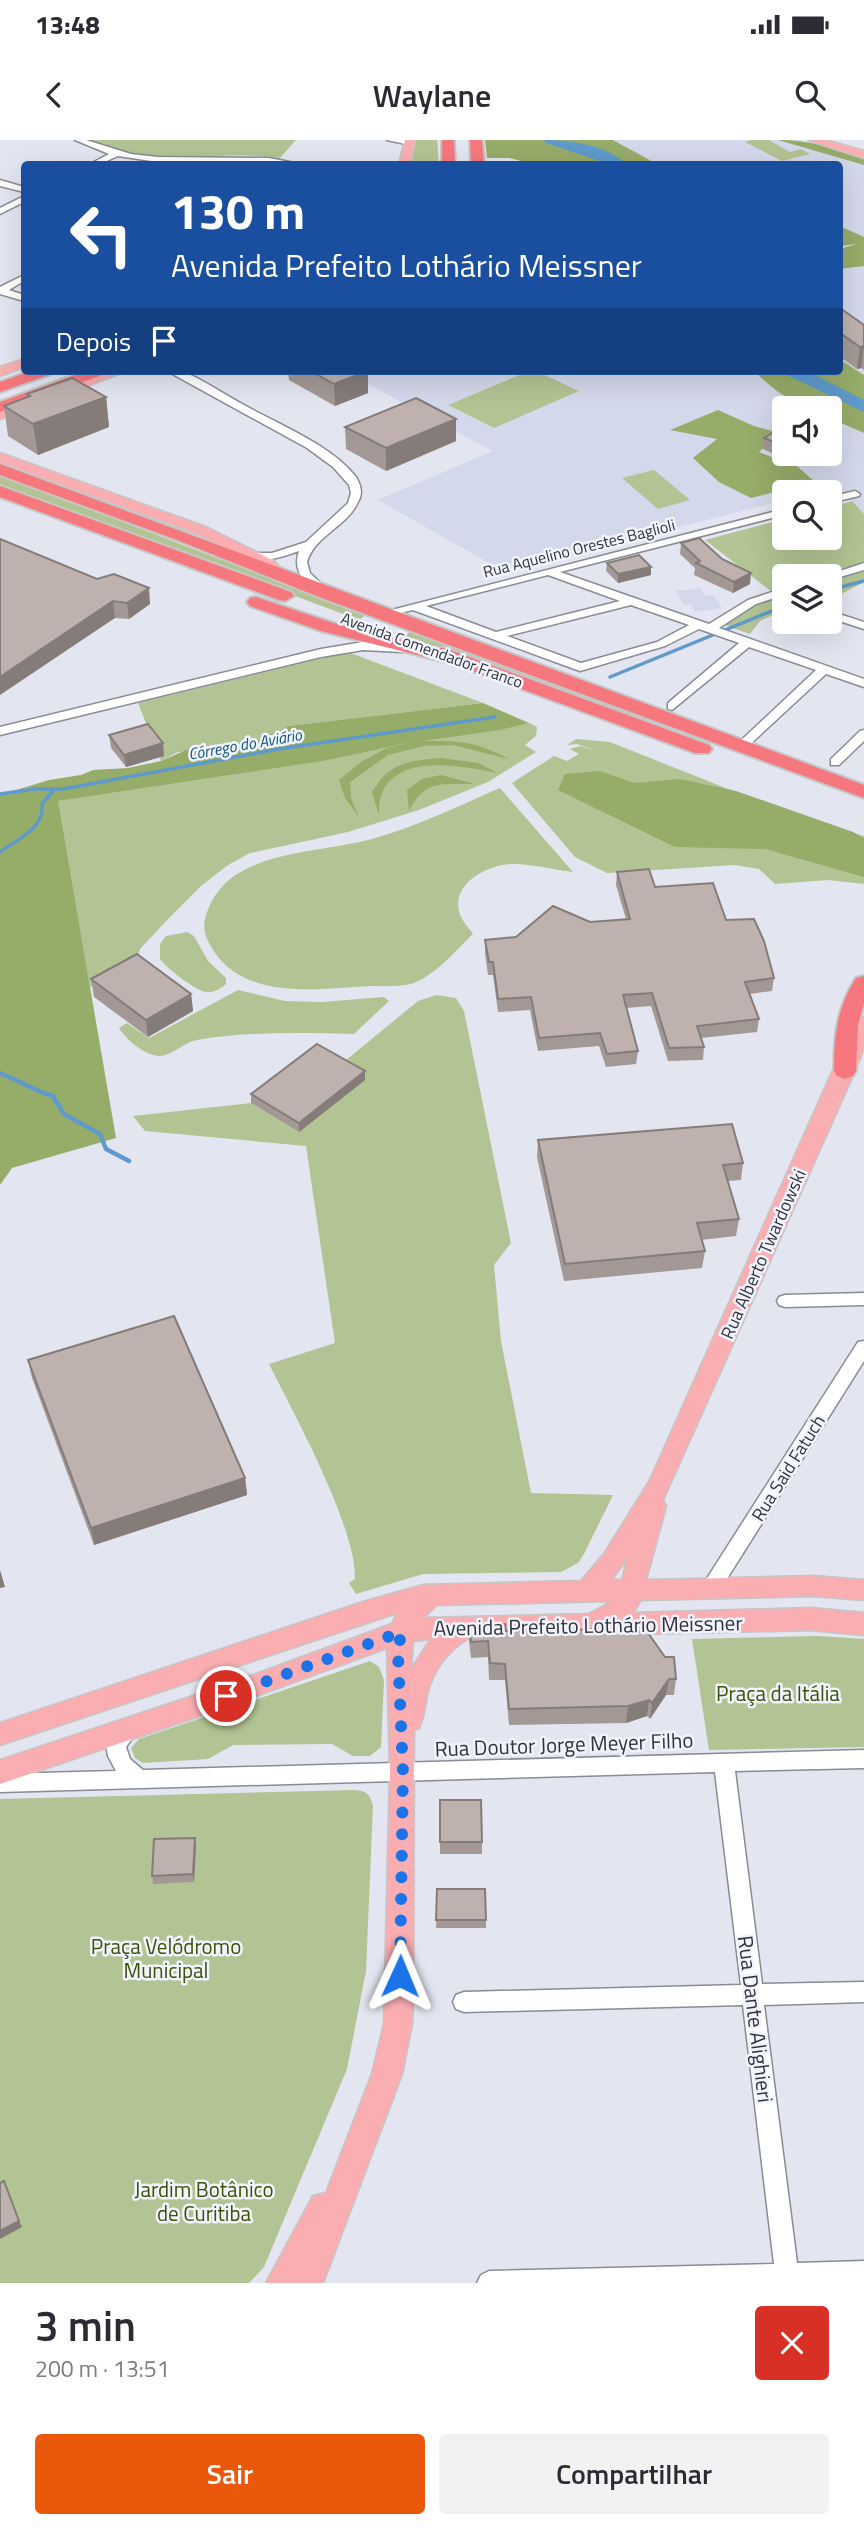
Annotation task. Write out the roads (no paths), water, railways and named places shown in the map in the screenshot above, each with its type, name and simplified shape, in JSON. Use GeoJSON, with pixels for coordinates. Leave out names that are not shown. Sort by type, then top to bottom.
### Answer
{"type":"FeatureCollection","features":[{"type":"Feature","properties":{"kind":"highway"},"geometry":{"type":"LineString","coordinates":[[449,140],[449,161]]}},
{"type":"Feature","properties":{"kind":"highway"},"geometry":{"type":"LineString","coordinates":[[476,140],[478,161]]}},
{"type":"Feature","properties":{"kind":"highway"},"geometry":{"type":"LineString","coordinates":[[0,387],[34,375]]}},
{"type":"Feature","properties":{"kind":"highway"},"geometry":{"type":"LineString","coordinates":[[0,411],[90,375]]}},
{"type":"Feature","properties":{"kind":"highway"},"geometry":{"type":"LineString","coordinates":[[0,411],[26,405]]}},
{"type":"Feature","properties":{"kind":"highway","name":"Avenida Comendador Franco"},"geometry":{"type":"LineString","coordinates":[[0,469],[325,593],[864,792]]}},
{"type":"Feature","properties":{"kind":"highway","name":"Avenida Comendador Franco"},"geometry":{"type":"LineString","coordinates":[[0,491],[864,809]]}},
{"type":"Feature","properties":{"kind":"highway"},"geometry":{"type":"LineString","coordinates":[[0,505],[327,627],[463,661]]}},
{"type":"Feature","properties":{"kind":"highway"},"geometry":{"type":"LineString","coordinates":[[209,568],[259,594],[273,607]]}},
{"type":"Feature","properties":{"kind":"highway"},"geometry":{"type":"LineString","coordinates":[[845,1071],[845,1023],[850,1007],[864,983]]}},
{"type":"Feature","properties":{"kind":"main road"},"geometry":{"type":"LineString","coordinates":[[813,140],[864,155]]}},
{"type":"Feature","properties":{"kind":"main road"},"geometry":{"type":"LineString","coordinates":[[406,161],[410,142]]}},
{"type":"Feature","properties":{"kind":"main road"},"geometry":{"type":"LineString","coordinates":[[26,405],[108,375]]}},
{"type":"Feature","properties":{"kind":"main road","name":"Avenida Comendador Franco"},"geometry":{"type":"LineString","coordinates":[[0,457],[201,530],[256,556],[269,564],[280,576]]}},
{"type":"Feature","properties":{"kind":"main road","name":"Rua Alberto Twardowski"},"geometry":{"type":"LineString","coordinates":[[587,1591],[613,1561],[660,1483],[864,1023]]}},
{"type":"Feature","properties":{"kind":"main road"},"geometry":{"type":"LineString","coordinates":[[845,1071],[864,1049]]}},
{"type":"Feature","properties":{"kind":"main road","name":"Rua Alberto Twardowski"},"geometry":{"type":"LineString","coordinates":[[633,1590],[660,1483]]}},
{"type":"Feature","properties":{"kind":"main road","name":"Avenida Prefeito Lothário Meissner"},"geometry":{"type":"LineString","coordinates":[[0,1734],[394,1602],[433,1594],[813,1586],[864,1590]]}},
{"type":"Feature","properties":{"kind":"main road"},"geometry":{"type":"LineString","coordinates":[[586,1624],[619,1611],[628,1602],[633,1590]]}},
{"type":"Feature","properties":{"kind":"main road"},"geometry":{"type":"LineString","coordinates":[[307,2283],[387,2074],[398,2024],[403,1772],[398,1654],[406,1619],[433,1594]]}},
{"type":"Feature","properties":{"kind":"main road","name":"Avenida Prefeito Lothário Meissner"},"geometry":{"type":"LineString","coordinates":[[0,1772],[226,1696],[401,1632],[465,1627],[811,1619],[864,1624]]}},
{"type":"Feature","properties":{"kind":"main road"},"geometry":{"type":"LineString","coordinates":[[403,1772],[413,1696],[423,1668],[438,1646],[465,1627]]}},
{"type":"Feature","properties":{"kind":"main road"},"geometry":{"type":"LineString","coordinates":[[213,1662],[226,1696]]}},
{"type":"Feature","properties":{"kind":"main road"},"geometry":{"type":"LineString","coordinates":[[282,2283],[358,2147]]}},
{"type":"Feature","properties":{"kind":"street"},"geometry":{"type":"LineString","coordinates":[[79,140],[116,154],[157,161],[249,158],[272,161]]}},
{"type":"Feature","properties":{"kind":"street"},"geometry":{"type":"LineString","coordinates":[[391,140],[410,142]]}},
{"type":"Feature","properties":{"kind":"street"},"geometry":{"type":"LineString","coordinates":[[101,161],[116,154]]}},
{"type":"Feature","properties":{"kind":"street"},"geometry":{"type":"LineString","coordinates":[[0,183],[21,189]]}},
{"type":"Feature","properties":{"kind":"street"},"geometry":{"type":"LineString","coordinates":[[0,211],[21,200]]}},
{"type":"Feature","properties":{"kind":"street"},"geometry":{"type":"LineString","coordinates":[[0,290],[21,280]]}},
{"type":"Feature","properties":{"kind":"street"},"geometry":{"type":"LineString","coordinates":[[0,290],[21,297]]}},
{"type":"Feature","properties":{"kind":"street"},"geometry":{"type":"LineString","coordinates":[[183,375],[337,464],[350,476],[356,492],[347,510],[308,545],[302,555],[302,570],[325,593]]}},
{"type":"Feature","properties":{"kind":"street"},"geometry":{"type":"LineString","coordinates":[[287,434],[300,428]]}},
{"type":"Feature","properties":{"kind":"street"},"geometry":{"type":"LineString","coordinates":[[842,497],[855,494]]}},
{"type":"Feature","properties":{"kind":"street","name":"Rua Aquelino Orestes Baglioli"},"geometry":{"type":"LineString","coordinates":[[382,614],[772,515]]}},
{"type":"Feature","properties":{"kind":"street"},"geometry":{"type":"LineString","coordinates":[[229,555],[273,556],[308,545]]}},
{"type":"Feature","properties":{"kind":"street"},"geometry":{"type":"LineString","coordinates":[[842,573],[864,566]]}},
{"type":"Feature","properties":{"kind":"street"},"geometry":{"type":"LineString","coordinates":[[849,570],[864,573]]}},
{"type":"Feature","properties":{"kind":"street"},"geometry":{"type":"LineString","coordinates":[[549,572],[864,683]]}},
{"type":"Feature","properties":{"kind":"street"},"geometry":{"type":"LineString","coordinates":[[414,606],[580,667],[709,627],[751,603],[772,595]]}},
{"type":"Feature","properties":{"kind":"street"},"geometry":{"type":"LineString","coordinates":[[494,636],[633,601]]}},
{"type":"Feature","properties":{"kind":"street"},"geometry":{"type":"LineString","coordinates":[[842,618],[864,626]]}},
{"type":"Feature","properties":{"kind":"street"},"geometry":{"type":"LineString","coordinates":[[321,653],[333,641],[327,627]]}},
{"type":"Feature","properties":{"kind":"street"},"geometry":{"type":"LineString","coordinates":[[672,706],[745,640]]}},
{"type":"Feature","properties":{"kind":"street"},"geometry":{"type":"LineString","coordinates":[[0,730],[321,653],[363,646],[405,648]]}},
{"type":"Feature","properties":{"kind":"street"},"geometry":{"type":"LineString","coordinates":[[740,747],[824,669]]}},
{"type":"Feature","properties":{"kind":"street"},"geometry":{"type":"LineString","coordinates":[[0,719],[17,726]]}},
{"type":"Feature","properties":{"kind":"street"},"geometry":{"type":"LineString","coordinates":[[835,762],[864,734]]}},
{"type":"Feature","properties":{"kind":"street"},"geometry":{"type":"LineString","coordinates":[[785,1301],[864,1299]]}},
{"type":"Feature","properties":{"kind":"street","name":"Rua Said Fatuch"},"geometry":{"type":"LineString","coordinates":[[712,1588],[864,1347]]}},
{"type":"Feature","properties":{"kind":"street"},"geometry":{"type":"LineString","coordinates":[[130,1728],[116,1745],[117,1757],[124,1768],[140,1779]]}},
{"type":"Feature","properties":{"kind":"street","name":"Rua Doutor Jorge Meyer Filho"},"geometry":{"type":"LineString","coordinates":[[0,1783],[864,1759]]}},
{"type":"Feature","properties":{"kind":"street","name":"Rua Dante Alighieri"},"geometry":{"type":"LineString","coordinates":[[724,1763],[787,2275]]}},
{"type":"Feature","properties":{"kind":"street"},"geometry":{"type":"LineString","coordinates":[[464,2002],[864,1992]]}},
{"type":"Feature","properties":{"kind":"street"},"geometry":{"type":"LineString","coordinates":[[489,2283],[864,2273]]}},
{"type":"Feature","properties":{"kind":"waterway"},"geometry":{"type":"LineString","coordinates":[[551,140],[612,161]]}},
{"type":"Feature","properties":{"kind":"waterway"},"geometry":{"type":"LineString","coordinates":[[801,375],[864,407]]}},
{"type":"Feature","properties":{"kind":"waterway","name":"Córrego do Aviário"},"geometry":{"type":"LineString","coordinates":[[842,587],[864,581]]}},
{"type":"Feature","properties":{"kind":"waterway","name":"Córrego do Aviário"},"geometry":{"type":"LineString","coordinates":[[610,677],[772,611]]}},
{"type":"Feature","properties":{"kind":"waterway","name":"Córrego do Aviário"},"geometry":{"type":"LineString","coordinates":[[0,794],[35,789],[63,789],[279,749],[495,717]]}},
{"type":"Feature","properties":{"kind":"waterway"},"geometry":{"type":"LineString","coordinates":[[0,852],[35,826],[42,812],[42,804],[53,791]]}},
{"type":"Feature","properties":{"kind":"waterway"},"geometry":{"type":"LineString","coordinates":[[0,1073],[53,1096],[64,1114],[100,1134],[106,1149],[129,1161]]}},
{"type":"Feature","properties":{"kind":"park label","name":"Praça da Itália"},"geometry":{"type":"Point","coordinates":[778,1693]}},
{"type":"Feature","properties":{"kind":"park label","name":"Praça Velódromo Municipal"},"geometry":{"type":"Point","coordinates":[166,1958]}},
{"type":"Feature","properties":{"kind":"park label","name":"Jardim Botânico de Curitiba"},"geometry":{"type":"Point","coordinates":[204,2201]}}]}
